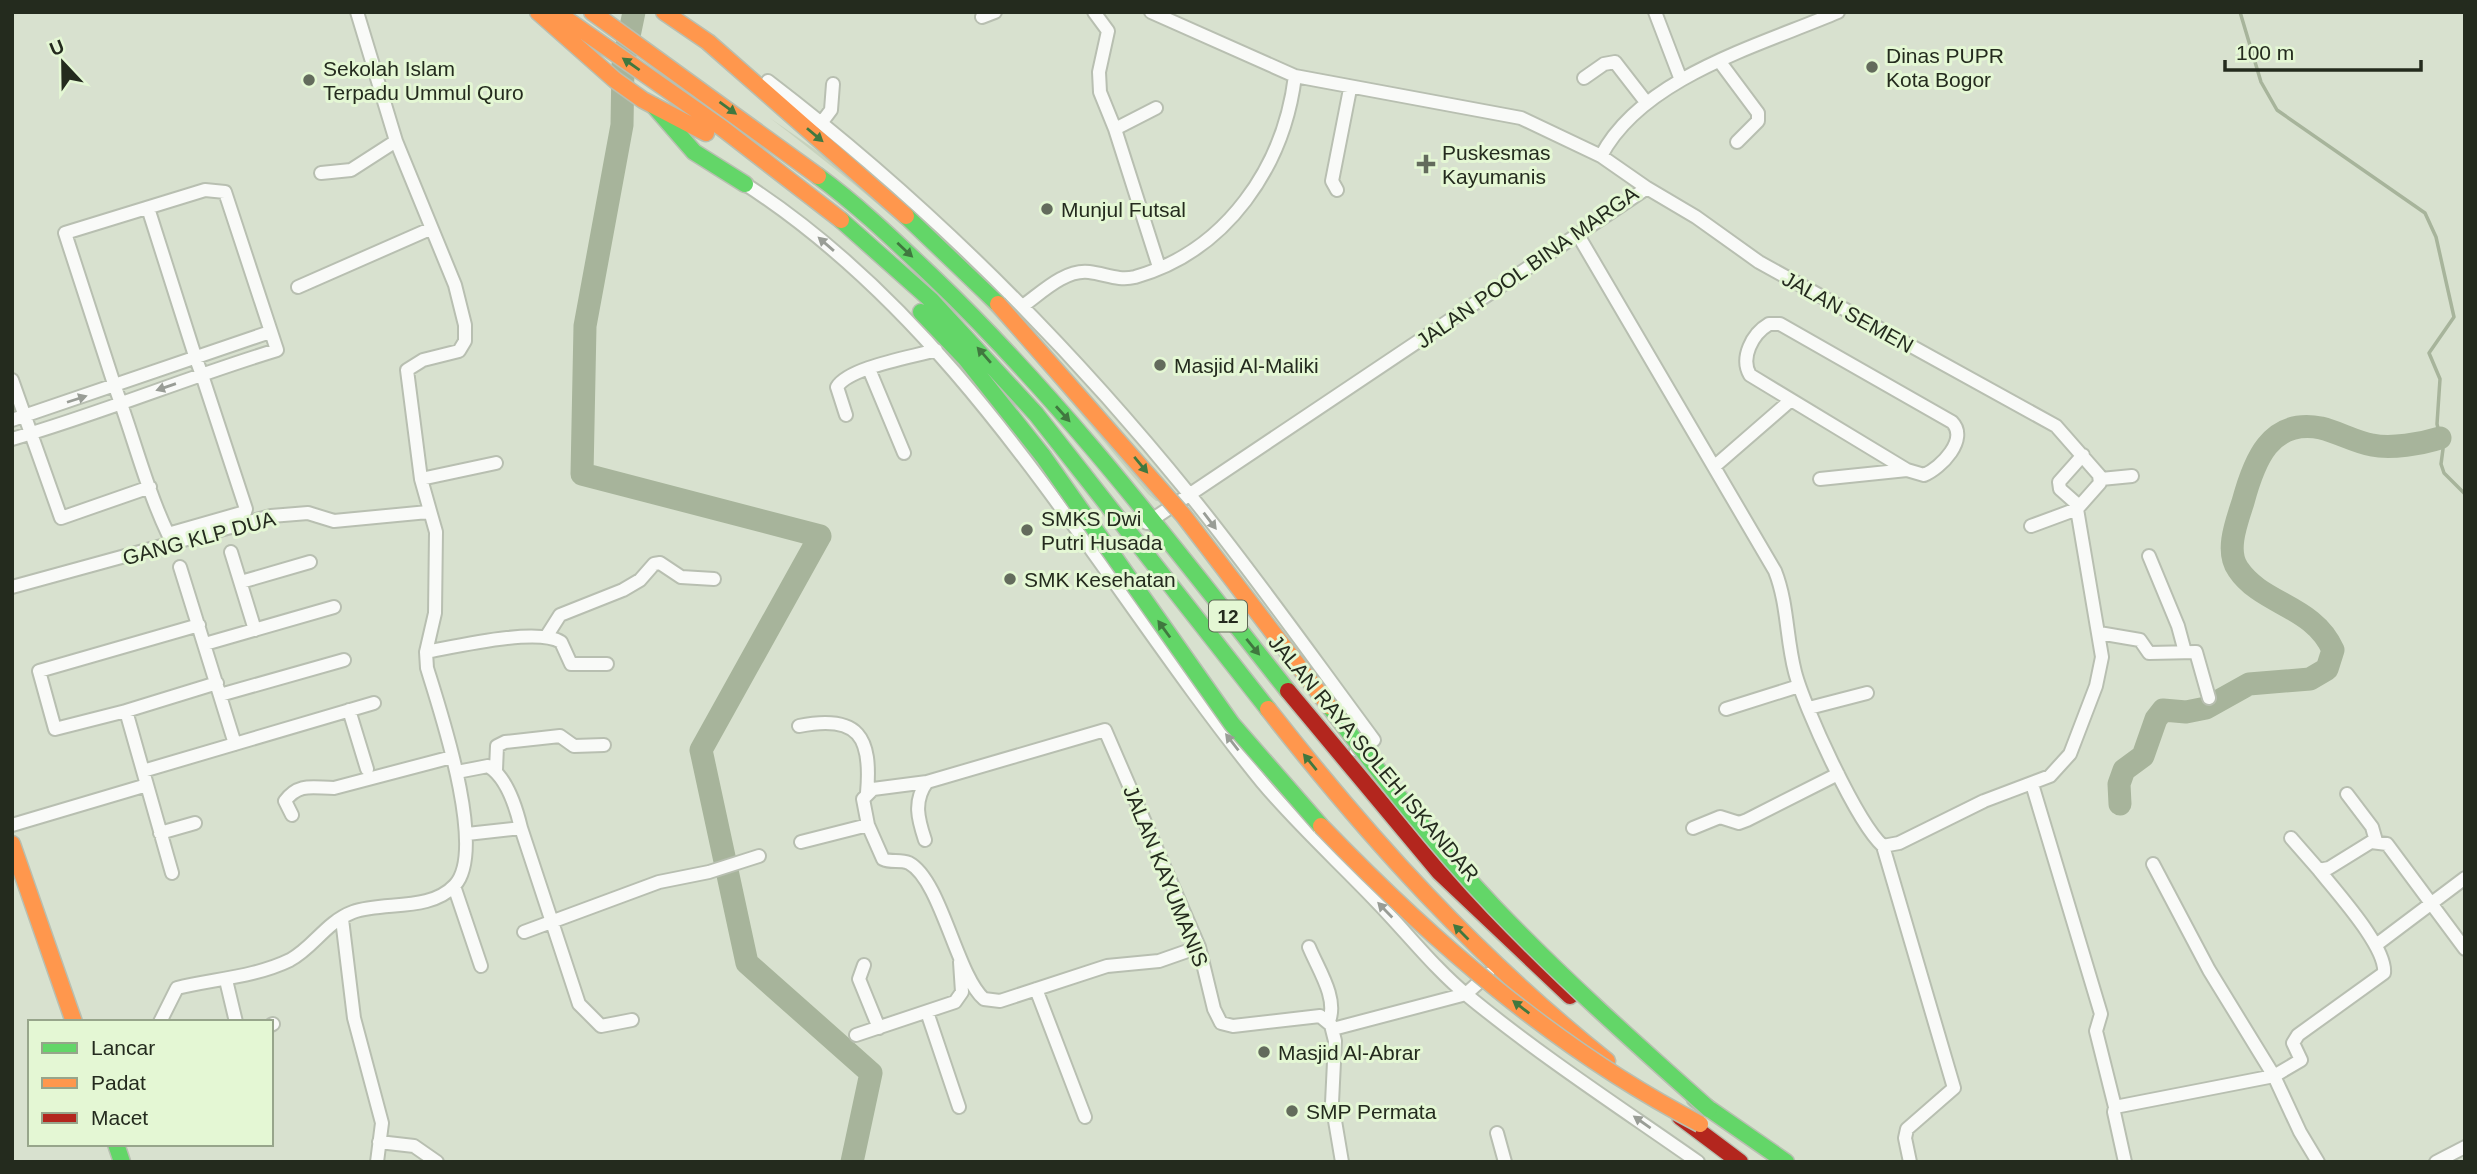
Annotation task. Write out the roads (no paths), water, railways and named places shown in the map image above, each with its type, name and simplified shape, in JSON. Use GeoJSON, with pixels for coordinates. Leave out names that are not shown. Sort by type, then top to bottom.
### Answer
{"type":"FeatureCollection","features":[{"type":"Feature","properties":{"kind":"main road"},"geometry":{"type":"LineString","coordinates":[[538,12],[589,61],[648,102],[697,127],[787,190],[906,296],[966,359],[1042,456],[1234,726],[1334,841],[1459,959],[1592,1062],[1644,1097],[1700,1124],[1755,1162]]}},
{"type":"Feature","properties":{"kind":"main road","name":"12"},"geometry":{"type":"LineString","coordinates":[[556,12],[662,85],[816,201],[976,346],[1037,415],[1358,821],[1424,896],[1495,967],[1592,1049],[1740,1162]]}},
{"type":"Feature","properties":{"kind":"main road","name":"JALAN RAYA SOLEH ISKANDAR"},"geometry":{"type":"LineString","coordinates":[[592,12],[833,187],[929,271],[988,330],[1153,519],[1343,757],[1439,872],[1609,1031],[1669,1080],[1786,1162]]}},
{"type":"Feature","properties":{"kind":"main road"},"geometry":{"type":"LineString","coordinates":[[664,12],[706,40],[869,181],[998,304],[1083,396],[1185,517],[1428,832],[1517,932],[1589,1003],[1709,1109],[1779,1162]]}},
{"type":"Feature","properties":{"kind":"main road"},"geometry":{"type":"LineString","coordinates":[[648,102],[674,136],[692,152],[745,184]]}},
{"type":"Feature","properties":{"kind":"main road"},"geometry":{"type":"LineString","coordinates":[[12,844],[73,1020]]}},
{"type":"Feature","properties":{"kind":"main road"},"geometry":{"type":"LineString","coordinates":[[1592,1049],[1609,1031]]}},
{"type":"Feature","properties":{"kind":"street"},"geometry":{"type":"LineString","coordinates":[[357,12],[396,141],[455,285],[465,325],[465,341],[453,354],[423,360],[407,370],[421,479],[428,512],[436,532],[435,613],[426,652],[427,668],[457,772],[467,834],[462,866],[454,886],[481,966]]}},
{"type":"Feature","properties":{"kind":"street"},"geometry":{"type":"LineString","coordinates":[[1094,12],[1108,31],[1099,82],[1159,267]]}},
{"type":"Feature","properties":{"kind":"street","name":"JALAN POOL BINA MARGA"},"geometry":{"type":"LineString","coordinates":[[1131,533],[1191,496],[1647,188],[1601,156],[1521,118],[1350,89],[1295,76],[1166,15],[1151,12]]}},
{"type":"Feature","properties":{"kind":"street"},"geometry":{"type":"LineString","coordinates":[[1655,12],[1681,80]]}},
{"type":"Feature","properties":{"kind":"street"},"geometry":{"type":"LineString","coordinates":[[1601,156],[1607,143],[1646,102],[1681,80],[1838,12]]}},
{"type":"Feature","properties":{"kind":"street"},"geometry":{"type":"LineString","coordinates":[[706,40],[742,62],[822,122],[1024,305],[1191,496],[1374,740],[1343,757]]}},
{"type":"Feature","properties":{"kind":"street"},"geometry":{"type":"LineString","coordinates":[[1584,78],[1604,64],[1615,62],[1646,102]]}},
{"type":"Feature","properties":{"kind":"street"},"geometry":{"type":"LineString","coordinates":[[1720,62],[1758,113],[1758,121],[1737,142]]}},
{"type":"Feature","properties":{"kind":"street"},"geometry":{"type":"LineString","coordinates":[[1024,305],[1068,275],[1086,272],[1120,280],[1159,267],[1203,241],[1250,197],[1282,138],[1289,118],[1295,76]]}},
{"type":"Feature","properties":{"kind":"street"},"geometry":{"type":"LineString","coordinates":[[822,122],[831,110],[833,84]]}},
{"type":"Feature","properties":{"kind":"street"},"geometry":{"type":"LineString","coordinates":[[1337,190],[1332,181],[1350,89]]}},
{"type":"Feature","properties":{"kind":"street"},"geometry":{"type":"LineString","coordinates":[[1115,129],[1156,108]]}},
{"type":"Feature","properties":{"kind":"street"},"geometry":{"type":"LineString","coordinates":[[321,173],[351,170],[396,141]]}},
{"type":"Feature","properties":{"kind":"street"},"geometry":{"type":"LineString","coordinates":[[745,184],[802,223],[886,298],[936,350],[1047,489],[1180,676],[1265,785],[1466,994],[1698,1162]]}},
{"type":"Feature","properties":{"kind":"street","name":"JALAN SEMEN"},"geometry":{"type":"LineString","coordinates":[[1647,188],[1696,217],[1759,262],[2056,426],[2101,479]]}},
{"type":"Feature","properties":{"kind":"street"},"geometry":{"type":"LineString","coordinates":[[12,439],[32,433],[121,402],[202,375],[277,350],[225,192],[212,189],[148,208],[65,233],[121,402],[150,487],[168,534],[245,512],[202,375],[148,208]]}},
{"type":"Feature","properties":{"kind":"street"},"geometry":{"type":"LineString","coordinates":[[298,287],[430,229]]}},
{"type":"Feature","properties":{"kind":"street"},"geometry":{"type":"LineString","coordinates":[[1578,235],[1769,557],[1781,584],[1799,686],[1838,774],[1872,835],[1882,846],[1954,1088],[1907,1129],[1905,1138],[1910,1162]]}},
{"type":"Feature","properties":{"kind":"street"},"geometry":{"type":"LineString","coordinates":[[1769,324],[1780,324],[1955,425],[1959,437],[1939,467],[1924,475],[1907,470],[1791,400],[1750,375],[1745,364],[1745,355],[1763,328],[1769,324]]}},
{"type":"Feature","properties":{"kind":"street"},"geometry":{"type":"LineString","coordinates":[[12,420],[116,387],[270,332]]}},
{"type":"Feature","properties":{"kind":"street"},"geometry":{"type":"LineString","coordinates":[[845,415],[837,387],[841,380],[936,350]]}},
{"type":"Feature","properties":{"kind":"street"},"geometry":{"type":"LineString","coordinates":[[869,369],[904,453]]}},
{"type":"Feature","properties":{"kind":"street"},"geometry":{"type":"LineString","coordinates":[[12,380],[61,518],[150,487]]}},
{"type":"Feature","properties":{"kind":"street"},"geometry":{"type":"LineString","coordinates":[[1715,466],[1791,400]]}},
{"type":"Feature","properties":{"kind":"street"},"geometry":{"type":"LineString","coordinates":[[1882,846],[1899,843],[1984,801],[2057,772],[2076,740],[2101,668],[2099,633],[2077,507],[2060,489],[2059,482],[2083,455]]}},
{"type":"Feature","properties":{"kind":"street"},"geometry":{"type":"LineString","coordinates":[[421,479],[496,463]]}},
{"type":"Feature","properties":{"kind":"street"},"geometry":{"type":"LineString","coordinates":[[1820,479],[1907,470]]}},
{"type":"Feature","properties":{"kind":"street"},"geometry":{"type":"LineString","coordinates":[[2031,526],[2077,507],[2101,479],[2132,476]]}},
{"type":"Feature","properties":{"kind":"street","name":"GANG KLP DUA"},"geometry":{"type":"LineString","coordinates":[[12,587],[271,516],[308,513],[334,521],[428,512]]}},
{"type":"Feature","properties":{"kind":"street"},"geometry":{"type":"LineString","coordinates":[[232,552],[256,630]]}},
{"type":"Feature","properties":{"kind":"street"},"geometry":{"type":"LineString","coordinates":[[2149,556],[2178,626],[2185,652]]}},
{"type":"Feature","properties":{"kind":"street"},"geometry":{"type":"LineString","coordinates":[[241,582],[310,562]]}},
{"type":"Feature","properties":{"kind":"street"},"geometry":{"type":"LineString","coordinates":[[546,637],[560,615],[623,590],[640,580],[654,564],[660,563],[681,578],[713,579]]}},
{"type":"Feature","properties":{"kind":"street"},"geometry":{"type":"LineString","coordinates":[[180,567],[235,744]]}},
{"type":"Feature","properties":{"kind":"street"},"geometry":{"type":"LineString","coordinates":[[205,644],[334,607]]}},
{"type":"Feature","properties":{"kind":"street"},"geometry":{"type":"LineString","coordinates":[[199,625],[39,671],[55,729],[344,660]]}},
{"type":"Feature","properties":{"kind":"street"},"geometry":{"type":"LineString","coordinates":[[2099,633],[2140,640],[2149,653],[2198,654],[2209,698]]}},
{"type":"Feature","properties":{"kind":"street"},"geometry":{"type":"LineString","coordinates":[[426,652],[465,643],[546,637],[561,642],[570,664],[607,664]]}},
{"type":"Feature","properties":{"kind":"street"},"geometry":{"type":"LineString","coordinates":[[1726,709],[1799,686]]}},
{"type":"Feature","properties":{"kind":"street"},"geometry":{"type":"LineString","coordinates":[[1809,708],[1867,693]]}},
{"type":"Feature","properties":{"kind":"street"},"geometry":{"type":"LineString","coordinates":[[143,771],[374,703]]}},
{"type":"Feature","properties":{"kind":"street"},"geometry":{"type":"LineString","coordinates":[[349,710],[367,769]]}},
{"type":"Feature","properties":{"kind":"street"},"geometry":{"type":"LineString","coordinates":[[126,711],[172,873]]}},
{"type":"Feature","properties":{"kind":"street"},"geometry":{"type":"LineString","coordinates":[[799,726],[834,722],[861,736],[870,764],[867,793]]}},
{"type":"Feature","properties":{"kind":"street","name":"JALAN KAYUMANIS"},"geometry":{"type":"LineString","coordinates":[[927,782],[1105,730],[1199,947],[1214,1009],[1221,1023],[1234,1026],[1320,1016],[1331,1025]]}},
{"type":"Feature","properties":{"kind":"street"},"geometry":{"type":"LineString","coordinates":[[604,745],[573,746],[560,736],[505,742],[496,750],[496,770],[508,792],[521,828],[579,1004],[588,1016],[601,1026],[632,1020]]}},
{"type":"Feature","properties":{"kind":"street"},"geometry":{"type":"LineString","coordinates":[[292,815],[285,801],[302,788],[314,785],[334,788],[452,757]]}},
{"type":"Feature","properties":{"kind":"street"},"geometry":{"type":"LineString","coordinates":[[457,772],[488,766],[496,770]]}},
{"type":"Feature","properties":{"kind":"street"},"geometry":{"type":"LineString","coordinates":[[1693,828],[1720,817],[1739,823],[1838,774]]}},
{"type":"Feature","properties":{"kind":"street"},"geometry":{"type":"LineString","coordinates":[[927,782],[873,789],[867,793],[863,799],[868,825],[883,859],[903,862],[915,868],[933,895],[961,957],[984,999],[1000,1001],[1107,967],[1159,961],[1199,947]]}},
{"type":"Feature","properties":{"kind":"street"},"geometry":{"type":"LineString","coordinates":[[925,840],[918,801],[927,782]]}},
{"type":"Feature","properties":{"kind":"street"},"geometry":{"type":"LineString","coordinates":[[2032,784],[2101,1014],[2096,1031],[2115,1107],[2125,1162]]}},
{"type":"Feature","properties":{"kind":"street"},"geometry":{"type":"LineString","coordinates":[[12,825],[146,785]]}},
{"type":"Feature","properties":{"kind":"street"},"geometry":{"type":"LineString","coordinates":[[2347,794],[2372,827],[2376,841]]}},
{"type":"Feature","properties":{"kind":"street"},"geometry":{"type":"LineString","coordinates":[[160,833],[195,823]]}},
{"type":"Feature","properties":{"kind":"street"},"geometry":{"type":"LineString","coordinates":[[801,842],[868,825]]}},
{"type":"Feature","properties":{"kind":"street"},"geometry":{"type":"LineString","coordinates":[[467,834],[521,828]]}},
{"type":"Feature","properties":{"kind":"street"},"geometry":{"type":"LineString","coordinates":[[2115,1107],[2274,1076],[2301,1060],[2293,1042],[2298,1035],[2384,973],[2383,961],[2376,945],[2291,838]]}},
{"type":"Feature","properties":{"kind":"street"},"geometry":{"type":"LineString","coordinates":[[2319,870],[2329,868],[2365,844],[2376,841],[2387,844],[2465,949]]}},
{"type":"Feature","properties":{"kind":"street"},"geometry":{"type":"LineString","coordinates":[[524,932],[659,881],[709,872],[759,856]]}},
{"type":"Feature","properties":{"kind":"street"},"geometry":{"type":"LineString","coordinates":[[2152,864],[2209,970],[2274,1076],[2300,1132],[2318,1162]]}},
{"type":"Feature","properties":{"kind":"street"},"geometry":{"type":"LineString","coordinates":[[2376,945],[2465,878]]}},
{"type":"Feature","properties":{"kind":"street"},"geometry":{"type":"LineString","coordinates":[[161,1020],[177,988],[226,980],[292,959],[327,926],[342,919],[365,909],[431,898],[454,886]]}},
{"type":"Feature","properties":{"kind":"street"},"geometry":{"type":"LineString","coordinates":[[342,919],[359,1045],[382,1123],[377,1162]]}},
{"type":"Feature","properties":{"kind":"street"},"geometry":{"type":"LineString","coordinates":[[1308,947],[1330,999],[1332,1012],[1331,1095],[1341,1162]]}},
{"type":"Feature","properties":{"kind":"street"},"geometry":{"type":"LineString","coordinates":[[856,1035],[927,1012],[960,997],[961,957]]}},
{"type":"Feature","properties":{"kind":"street"},"geometry":{"type":"LineString","coordinates":[[864,965],[859,979],[879,1028]]}},
{"type":"Feature","properties":{"kind":"street"},"geometry":{"type":"LineString","coordinates":[[1331,1025],[1466,994],[1495,967]]}},
{"type":"Feature","properties":{"kind":"street"},"geometry":{"type":"LineString","coordinates":[[226,980],[236,1020]]}},
{"type":"Feature","properties":{"kind":"street"},"geometry":{"type":"LineString","coordinates":[[1036,989],[1085,1117]]}},
{"type":"Feature","properties":{"kind":"street"},"geometry":{"type":"LineString","coordinates":[[927,1012],[959,1107]]}},
{"type":"Feature","properties":{"kind":"street"},"geometry":{"type":"LineString","coordinates":[[1497,1133],[1505,1162]]}},
{"type":"Feature","properties":{"kind":"street"},"geometry":{"type":"LineString","coordinates":[[379,1142],[414,1146],[436,1162]]}},
{"type":"Feature","properties":{"kind":"street"},"geometry":{"type":"LineString","coordinates":[[2436,1162],[2465,1147]]}},
{"type":"Feature","properties":{"kind":"waterway"},"geometry":{"type":"LineString","coordinates":[[634,12],[623,65],[622,125],[585,326],[582,474],[820,536],[701,750],[747,963],[871,1073],[852,1162]]}},
{"type":"Feature","properties":{"kind":"waterway"},"geometry":{"type":"LineString","coordinates":[[2240,12],[2261,82],[2277,110],[2425,213],[2436,237],[2454,317],[2429,353],[2440,379],[2437,424],[2443,449],[2441,464],[2444,473],[2465,494]]}},
{"type":"Feature","properties":{"kind":"waterway"},"geometry":{"type":"LineString","coordinates":[[2120,804],[2119,784],[2124,770],[2143,756],[2156,719],[2163,710],[2186,712],[2206,708],[2249,684],[2310,679],[2327,669],[2333,650],[2324,635],[2300,614],[2260,591],[2248,581],[2234,562],[2232,545],[2235,527],[2247,487],[2267,446],[2277,436],[2303,427],[2321,428],[2359,442],[2380,446],[2406,445],[2440,438]]}},
{"type":"Feature","properties":{"kind":"place","name":"Dinas PUPR Kota Bogor"},"geometry":{"type":"Point","coordinates":[1872,67]}},
{"type":"Feature","properties":{"kind":"place","name":"Sekolah Islam Terpadu Ummul Quro"},"geometry":{"type":"Point","coordinates":[309,80]}},
{"type":"Feature","properties":{"kind":"place","name":"Puskesmas Kayumanis"},"geometry":{"type":"Point","coordinates":[1426,164]}},
{"type":"Feature","properties":{"kind":"place","name":"Munjul Futsal"},"geometry":{"type":"Point","coordinates":[1047,209]}},
{"type":"Feature","properties":{"kind":"place","name":"Masjid Al-Maliki"},"geometry":{"type":"Point","coordinates":[1160,365]}},
{"type":"Feature","properties":{"kind":"place","name":"SMKS Dwi Putri Husada"},"geometry":{"type":"Point","coordinates":[1027,530]}},
{"type":"Feature","properties":{"kind":"place","name":"SMK Kesehatan"},"geometry":{"type":"Point","coordinates":[1010,579]}},
{"type":"Feature","properties":{"kind":"place","name":"Masjid Al-Abrar"},"geometry":{"type":"Point","coordinates":[1264,1052]}},
{"type":"Feature","properties":{"kind":"place","name":"SMP Permata"},"geometry":{"type":"Point","coordinates":[1292,1111]}}]}
